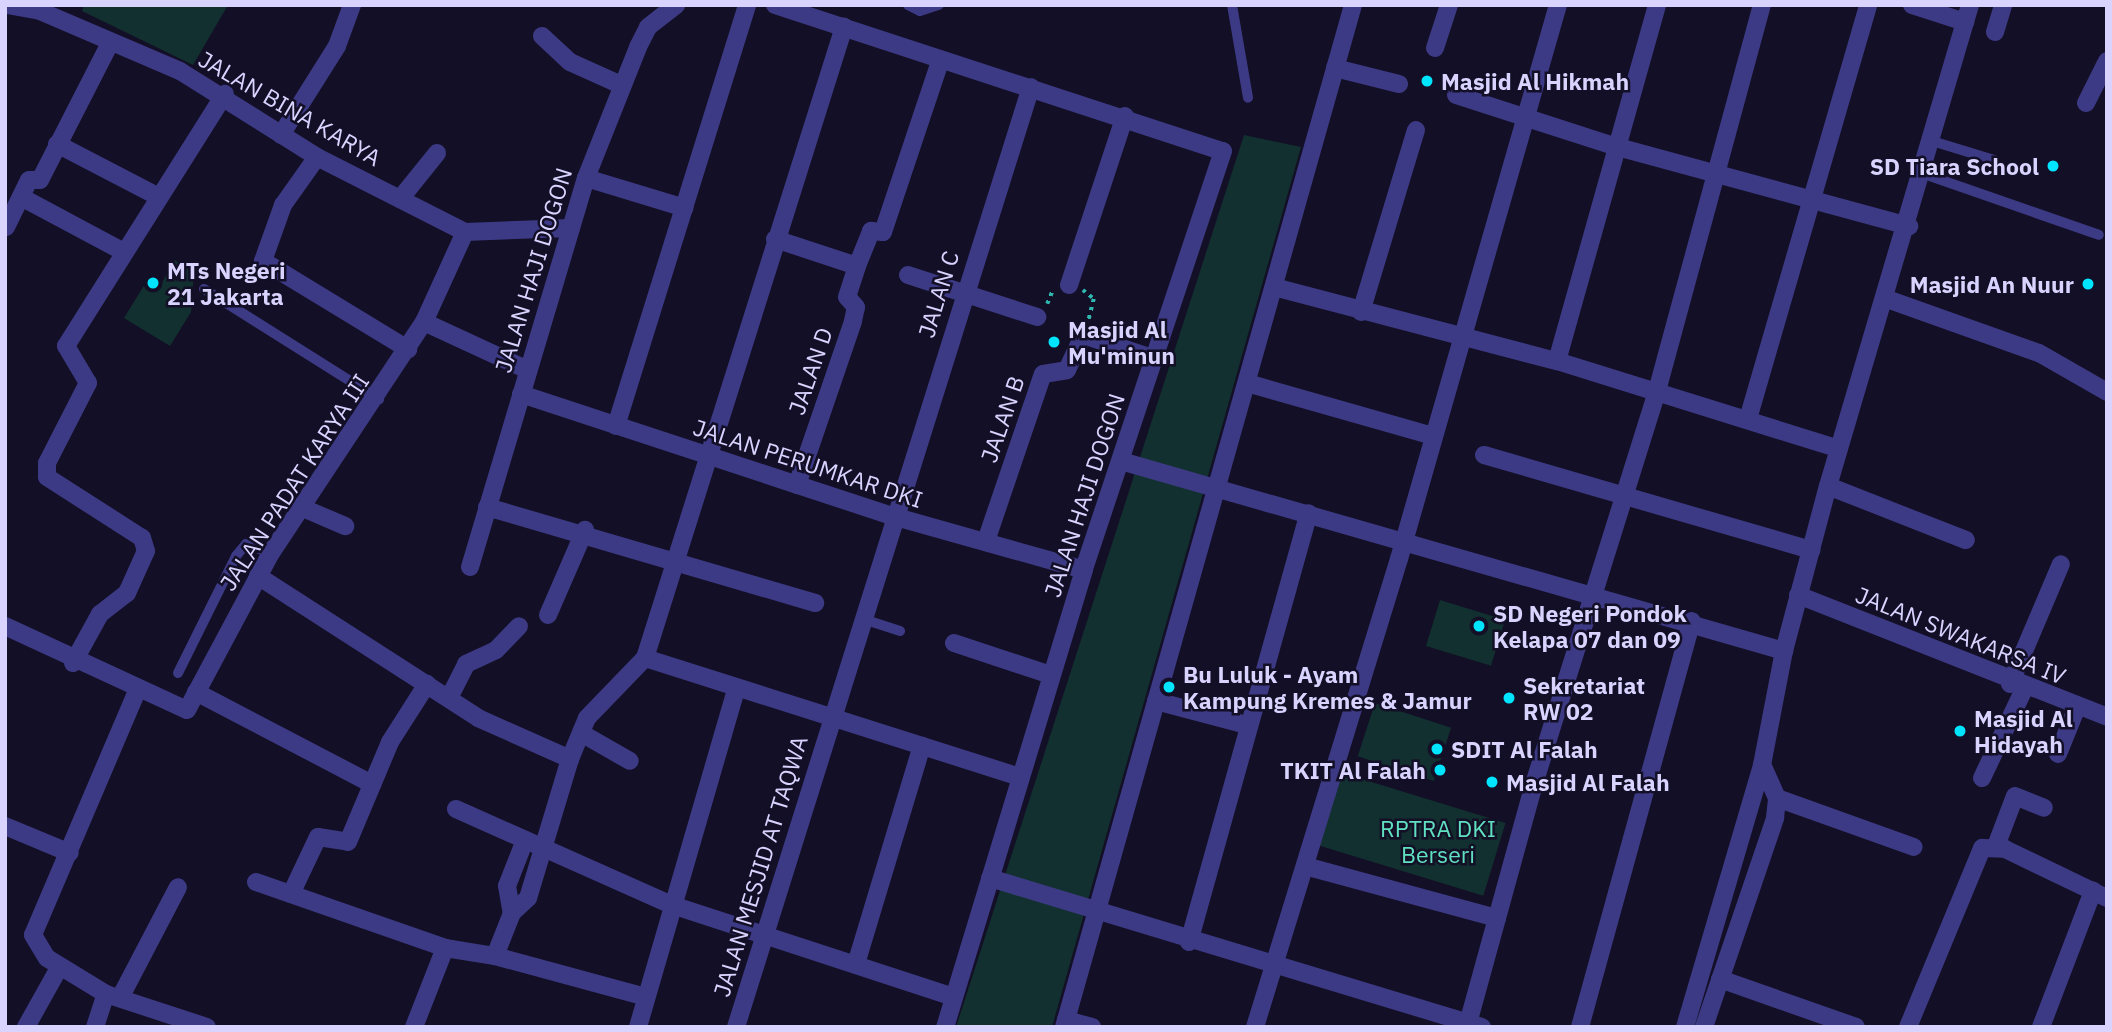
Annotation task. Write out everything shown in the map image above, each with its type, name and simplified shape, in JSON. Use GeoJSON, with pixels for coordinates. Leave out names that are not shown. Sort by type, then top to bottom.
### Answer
{"type":"FeatureCollection","features":[{"type":"Feature","properties":{"kind":"street"},"geometry":{"type":"LineString","coordinates":[[5,17],[9,5]]}},
{"type":"Feature","properties":{"kind":"street","name":"JALAN BINA KARYA"},"geometry":{"type":"LineString","coordinates":[[9,5],[40,11],[225,94],[281,135],[317,157],[465,232]]}},
{"type":"Feature","properties":{"kind":"street"},"geometry":{"type":"LineString","coordinates":[[281,135],[337,46],[352,5]]}},
{"type":"Feature","properties":{"kind":"street","name":"JALAN HAJI DOGON"},"geometry":{"type":"LineString","coordinates":[[470,567],[586,177],[621,85],[648,27],[676,5]]}},
{"type":"Feature","properties":{"kind":"street"},"geometry":{"type":"LineString","coordinates":[[616,426],[747,5]]}},
{"type":"Feature","properties":{"kind":"street","name":"JALAN HAJI DOGON"},"geometry":{"type":"LineString","coordinates":[[775,5],[1125,116],[1223,151],[1084,570],[946,1027]]}},
{"type":"Feature","properties":{"kind":"street"},"geometry":{"type":"LineString","coordinates":[[1092,1027],[1065,1023],[1274,288],[1330,68],[1342,5]]}},
{"type":"Feature","properties":{"kind":"street"},"geometry":{"type":"LineString","coordinates":[[1330,68],[1353,5]]}},
{"type":"Feature","properties":{"kind":"street"},"geometry":{"type":"LineString","coordinates":[[1435,48],[1450,5]]}},
{"type":"Feature","properties":{"kind":"street"},"geometry":{"type":"LineString","coordinates":[[1255,1027],[1404,540],[1459,338],[1558,5]]}},
{"type":"Feature","properties":{"kind":"street"},"geometry":{"type":"LineString","coordinates":[[1557,361],[1614,146],[1657,5]]}},
{"type":"Feature","properties":{"kind":"street"},"geometry":{"type":"LineString","coordinates":[[990,878],[1189,942],[1473,1026],[1497,918],[1621,494],[1657,391],[1712,170],[1762,5]]}},
{"type":"Feature","properties":{"kind":"street"},"geometry":{"type":"LineString","coordinates":[[1748,419],[1868,5]]}},
{"type":"Feature","properties":{"kind":"street"},"geometry":{"type":"LineString","coordinates":[[1685,1027],[1762,765],[1784,651],[1828,486],[1909,226],[1968,14],[1912,5]]}},
{"type":"Feature","properties":{"kind":"street"},"geometry":{"type":"LineString","coordinates":[[1995,32],[2003,5]]}},
{"type":"Feature","properties":{"kind":"street"},"geometry":{"type":"LineString","coordinates":[[495,956],[512,913],[528,898],[570,759],[581,733],[645,658],[674,559],[844,27]]}},
{"type":"Feature","properties":{"kind":"street"},"geometry":{"type":"LineString","coordinates":[[542,36],[569,62],[621,85]]}},
{"type":"Feature","properties":{"kind":"street"},"geometry":{"type":"LineString","coordinates":[[6,227],[29,180],[40,180],[110,43]]}},
{"type":"Feature","properties":{"kind":"street"},"geometry":{"type":"LineString","coordinates":[[775,239],[857,265],[871,231],[883,232],[941,59]]}},
{"type":"Feature","properties":{"kind":"street"},"geometry":{"type":"LineString","coordinates":[[2086,103],[2107,61]]}},
{"type":"Feature","properties":{"kind":"street"},"geometry":{"type":"LineString","coordinates":[[1330,68],[1399,84]]}},
{"type":"Feature","properties":{"kind":"street","name":"JALAN C"},"geometry":{"type":"LineString","coordinates":[[863,619],[962,294],[1031,87]]}},
{"type":"Feature","properties":{"kind":"street"},"geometry":{"type":"LineString","coordinates":[[74,663],[100,614],[127,593],[146,553],[142,538],[50,482],[45,468],[88,383],[66,346],[225,94]]}},
{"type":"Feature","properties":{"kind":"street"},"geometry":{"type":"LineString","coordinates":[[1456,95],[1614,146],[1813,197],[1909,226]]}},
{"type":"Feature","properties":{"kind":"street"},"geometry":{"type":"LineString","coordinates":[[1069,285],[1125,116]]}},
{"type":"Feature","properties":{"kind":"street"},"geometry":{"type":"LineString","coordinates":[[1362,312],[1416,130]]}},
{"type":"Feature","properties":{"kind":"street"},"geometry":{"type":"LineString","coordinates":[[57,144],[159,197]]}},
{"type":"Feature","properties":{"kind":"street"},"geometry":{"type":"LineString","coordinates":[[400,199],[436,153]]}},
{"type":"Feature","properties":{"kind":"street"},"geometry":{"type":"LineString","coordinates":[[317,157],[283,205],[262,261],[408,349]]}},
{"type":"Feature","properties":{"kind":"street"},"geometry":{"type":"LineString","coordinates":[[586,177],[685,208]]}},
{"type":"Feature","properties":{"kind":"street"},"geometry":{"type":"LineString","coordinates":[[21,197],[124,253]]}},
{"type":"Feature","properties":{"kind":"street"},"geometry":{"type":"LineString","coordinates":[[465,232],[571,228]]}},
{"type":"Feature","properties":{"kind":"street","name":"JALAN PADAT KARYA III"},"geometry":{"type":"LineString","coordinates":[[196,692],[271,553],[379,399],[424,322],[465,232]]}},
{"type":"Feature","properties":{"kind":"street","name":"JALAN D"},"geometry":{"type":"LineString","coordinates":[[797,485],[855,313],[847,298],[857,265]]}},
{"type":"Feature","properties":{"kind":"street"},"geometry":{"type":"LineString","coordinates":[[908,275],[1037,317]]}},
{"type":"Feature","properties":{"kind":"street"},"geometry":{"type":"LineString","coordinates":[[1274,288],[1459,338],[1557,361],[1839,449]]}},
{"type":"Feature","properties":{"kind":"street"},"geometry":{"type":"LineString","coordinates":[[1887,299],[2039,352],[2107,392]]}},
{"type":"Feature","properties":{"kind":"street"},"geometry":{"type":"LineString","coordinates":[[424,322],[528,370]]}},
{"type":"Feature","properties":{"kind":"street","name":"JALAN B"},"geometry":{"type":"LineString","coordinates":[[986,541],[1043,374],[1068,370],[1083,335],[1155,359]]}},
{"type":"Feature","properties":{"kind":"street"},"geometry":{"type":"LineString","coordinates":[[1247,383],[1433,436]]}},
{"type":"Feature","properties":{"kind":"street","name":"JALAN PERUMKAR DKI"},"geometry":{"type":"LineString","coordinates":[[521,394],[896,517],[1084,570]]}},
{"type":"Feature","properties":{"kind":"street"},"geometry":{"type":"LineString","coordinates":[[1484,455],[1811,550]]}},
{"type":"Feature","properties":{"kind":"street"},"geometry":{"type":"LineString","coordinates":[[1121,461],[1218,484],[1309,513],[1692,621],[1784,651]]}},
{"type":"Feature","properties":{"kind":"street"},"geometry":{"type":"LineString","coordinates":[[1828,486],[1966,540]]}},
{"type":"Feature","properties":{"kind":"street"},"geometry":{"type":"LineString","coordinates":[[487,507],[586,530],[815,603]]}},
{"type":"Feature","properties":{"kind":"street"},"geometry":{"type":"LineString","coordinates":[[303,508],[345,526]]}},
{"type":"Feature","properties":{"kind":"street"},"geometry":{"type":"LineString","coordinates":[[1189,942],[1246,725],[1309,513]]}},
{"type":"Feature","properties":{"kind":"street"},"geometry":{"type":"LineString","coordinates":[[548,615],[586,530]]}},
{"type":"Feature","properties":{"kind":"street"},"geometry":{"type":"LineString","coordinates":[[1982,778],[2061,564]]}},
{"type":"Feature","properties":{"kind":"street"},"geometry":{"type":"LineString","coordinates":[[258,576],[449,698],[570,759]]}},
{"type":"Feature","properties":{"kind":"street","name":"JALAN SWAKARSA IV"},"geometry":{"type":"LineString","coordinates":[[1798,595],[2017,686],[2107,717]]}},
{"type":"Feature","properties":{"kind":"street","name":"JALAN MESJID AT TAQWA"},"geometry":{"type":"LineString","coordinates":[[736,1027],[761,933],[863,619]]}},
{"type":"Feature","properties":{"kind":"street"},"geometry":{"type":"LineString","coordinates":[[1580,1027],[1692,621]]}},
{"type":"Feature","properties":{"kind":"street"},"geometry":{"type":"LineString","coordinates":[[5,626],[74,663],[184,711],[196,692],[372,784]]}},
{"type":"Feature","properties":{"kind":"street"},"geometry":{"type":"LineString","coordinates":[[449,698],[467,664],[496,650],[519,626]]}},
{"type":"Feature","properties":{"kind":"street"},"geometry":{"type":"LineString","coordinates":[[954,643],[1051,675]]}},
{"type":"Feature","properties":{"kind":"street"},"geometry":{"type":"LineString","coordinates":[[645,658],[736,690],[1020,777]]}},
{"type":"Feature","properties":{"kind":"street"},"geometry":{"type":"LineString","coordinates":[[290,894],[318,837],[348,842],[372,784],[427,684]]}},
{"type":"Feature","properties":{"kind":"street"},"geometry":{"type":"LineString","coordinates":[[638,1027],[669,904],[736,690]]}},
{"type":"Feature","properties":{"kind":"street"},"geometry":{"type":"LineString","coordinates":[[137,691],[33,935],[38,950],[59,968],[113,996],[207,1027]]}},
{"type":"Feature","properties":{"kind":"street"},"geometry":{"type":"LineString","coordinates":[[1156,701],[1246,725]]}},
{"type":"Feature","properties":{"kind":"street"},"geometry":{"type":"LineString","coordinates":[[2058,754],[2077,707]]}},
{"type":"Feature","properties":{"kind":"street"},"geometry":{"type":"LineString","coordinates":[[581,733],[631,761]]}},
{"type":"Feature","properties":{"kind":"street"},"geometry":{"type":"LineString","coordinates":[[856,964],[922,746]]}},
{"type":"Feature","properties":{"kind":"street"},"geometry":{"type":"LineString","coordinates":[[1704,1027],[1777,798],[1762,765]]}},
{"type":"Feature","properties":{"kind":"street"},"geometry":{"type":"LineString","coordinates":[[1908,1027],[1976,856],[1992,846],[2015,796],[2044,807]]}},
{"type":"Feature","properties":{"kind":"street"},"geometry":{"type":"LineString","coordinates":[[1777,798],[1914,847]]}},
{"type":"Feature","properties":{"kind":"street"},"geometry":{"type":"LineString","coordinates":[[456,808],[669,904],[953,997]]}},
{"type":"Feature","properties":{"kind":"street"},"geometry":{"type":"LineString","coordinates":[[5,826],[70,853]]}},
{"type":"Feature","properties":{"kind":"street"},"geometry":{"type":"LineString","coordinates":[[512,913],[508,886],[525,841]]}},
{"type":"Feature","properties":{"kind":"street"},"geometry":{"type":"LineString","coordinates":[[1992,846],[2100,895],[2041,1027]]}},
{"type":"Feature","properties":{"kind":"street"},"geometry":{"type":"LineString","coordinates":[[1305,866],[1497,918]]}},
{"type":"Feature","properties":{"kind":"street"},"geometry":{"type":"LineString","coordinates":[[256,882],[445,948],[495,956],[646,997]]}},
{"type":"Feature","properties":{"kind":"street"},"geometry":{"type":"LineString","coordinates":[[95,1027],[178,887]]}},
{"type":"Feature","properties":{"kind":"street"},"geometry":{"type":"LineString","coordinates":[[414,1027],[445,948]]}},
{"type":"Feature","properties":{"kind":"street"},"geometry":{"type":"LineString","coordinates":[[26,1027],[59,968]]}},
{"type":"Feature","properties":{"kind":"street"},"geometry":{"type":"LineString","coordinates":[[1720,979],[1856,1027]]}},
{"type":"Feature","properties":{"kind":"lane"},"geometry":{"type":"LineString","coordinates":[[908,5],[920,11],[939,5]]}},
{"type":"Feature","properties":{"kind":"lane"},"geometry":{"type":"LineString","coordinates":[[1233,5],[1248,98]]}},
{"type":"Feature","properties":{"kind":"lane"},"geometry":{"type":"LineString","coordinates":[[1932,141],[1994,160]]}},
{"type":"Feature","properties":{"kind":"lane"},"geometry":{"type":"LineString","coordinates":[[1924,174],[2099,235]]}},
{"type":"Feature","properties":{"kind":"lane"},"geometry":{"type":"LineString","coordinates":[[204,289],[379,399]]}},
{"type":"Feature","properties":{"kind":"lane"},"geometry":{"type":"LineString","coordinates":[[178,673],[236,556],[246,544],[271,553]]}},
{"type":"Feature","properties":{"kind":"lane"},"geometry":{"type":"LineString","coordinates":[[863,619],[900,631]]}},
{"type":"Feature","properties":{"kind":"green space"},"geometry":{"type":"Polygon","coordinates":[[[84,5],[228,5],[193,65],[82,11],[84,5]]]}},
{"type":"Feature","properties":{"kind":"green space"},"geometry":{"type":"Polygon","coordinates":[[[1244,135],[1301,147],[1052,1027],[956,1027],[1244,135]]]}},
{"type":"Feature","properties":{"kind":"green space"},"geometry":{"type":"Polygon","coordinates":[[[175,260],[194,273],[191,312],[170,346],[124,318],[145,284],[157,291],[175,260]]]}},
{"type":"Feature","properties":{"kind":"green space"},"geometry":{"type":"Polygon","coordinates":[[[1440,600],[1505,620],[1491,666],[1426,646],[1440,600]]]}},
{"type":"Feature","properties":{"kind":"green space"},"geometry":{"type":"Polygon","coordinates":[[[1375,703],[1451,728],[1434,781],[1358,756],[1375,703]]]}},
{"type":"Feature","properties":{"kind":"green space","name":"RPTRA DKI Berseri"},"geometry":{"type":"Polygon","coordinates":[[[1342,773],[1506,823],[1483,896],[1320,846],[1342,773]]]}},
{"type":"Feature","properties":{"kind":"place","name":"Masjid Al Hikmah"},"geometry":{"type":"Point","coordinates":[1427,81]}},
{"type":"Feature","properties":{"kind":"place","name":"SD Tiara School"},"geometry":{"type":"Point","coordinates":[2053,166]}},
{"type":"Feature","properties":{"kind":"place","name":"MTs Negeri 21 Jakarta"},"geometry":{"type":"Point","coordinates":[153,283]}},
{"type":"Feature","properties":{"kind":"place","name":"Masjid An Nuur"},"geometry":{"type":"Point","coordinates":[2088,284]}},
{"type":"Feature","properties":{"kind":"place","name":"Masjid Al Mu'minun"},"geometry":{"type":"Point","coordinates":[1054,342]}},
{"type":"Feature","properties":{"kind":"place","name":"SD Negeri Pondok Kelapa 07 dan 09"},"geometry":{"type":"Point","coordinates":[1479,626]}},
{"type":"Feature","properties":{"kind":"place","name":"Bu Luluk - Ayam Kampung Kremes & Jamur"},"geometry":{"type":"Point","coordinates":[1169,687]}},
{"type":"Feature","properties":{"kind":"place","name":"Sekretariat RW 02"},"geometry":{"type":"Point","coordinates":[1509,698]}},
{"type":"Feature","properties":{"kind":"place","name":"Masjid Al Hidayah"},"geometry":{"type":"Point","coordinates":[1960,731]}},
{"type":"Feature","properties":{"kind":"place","name":"SDIT Al Falah"},"geometry":{"type":"Point","coordinates":[1437,749]}},
{"type":"Feature","properties":{"kind":"place","name":"TKIT Al Falah"},"geometry":{"type":"Point","coordinates":[1440,770]}},
{"type":"Feature","properties":{"kind":"place","name":"Masjid Al Falah"},"geometry":{"type":"Point","coordinates":[1492,782]}}]}
